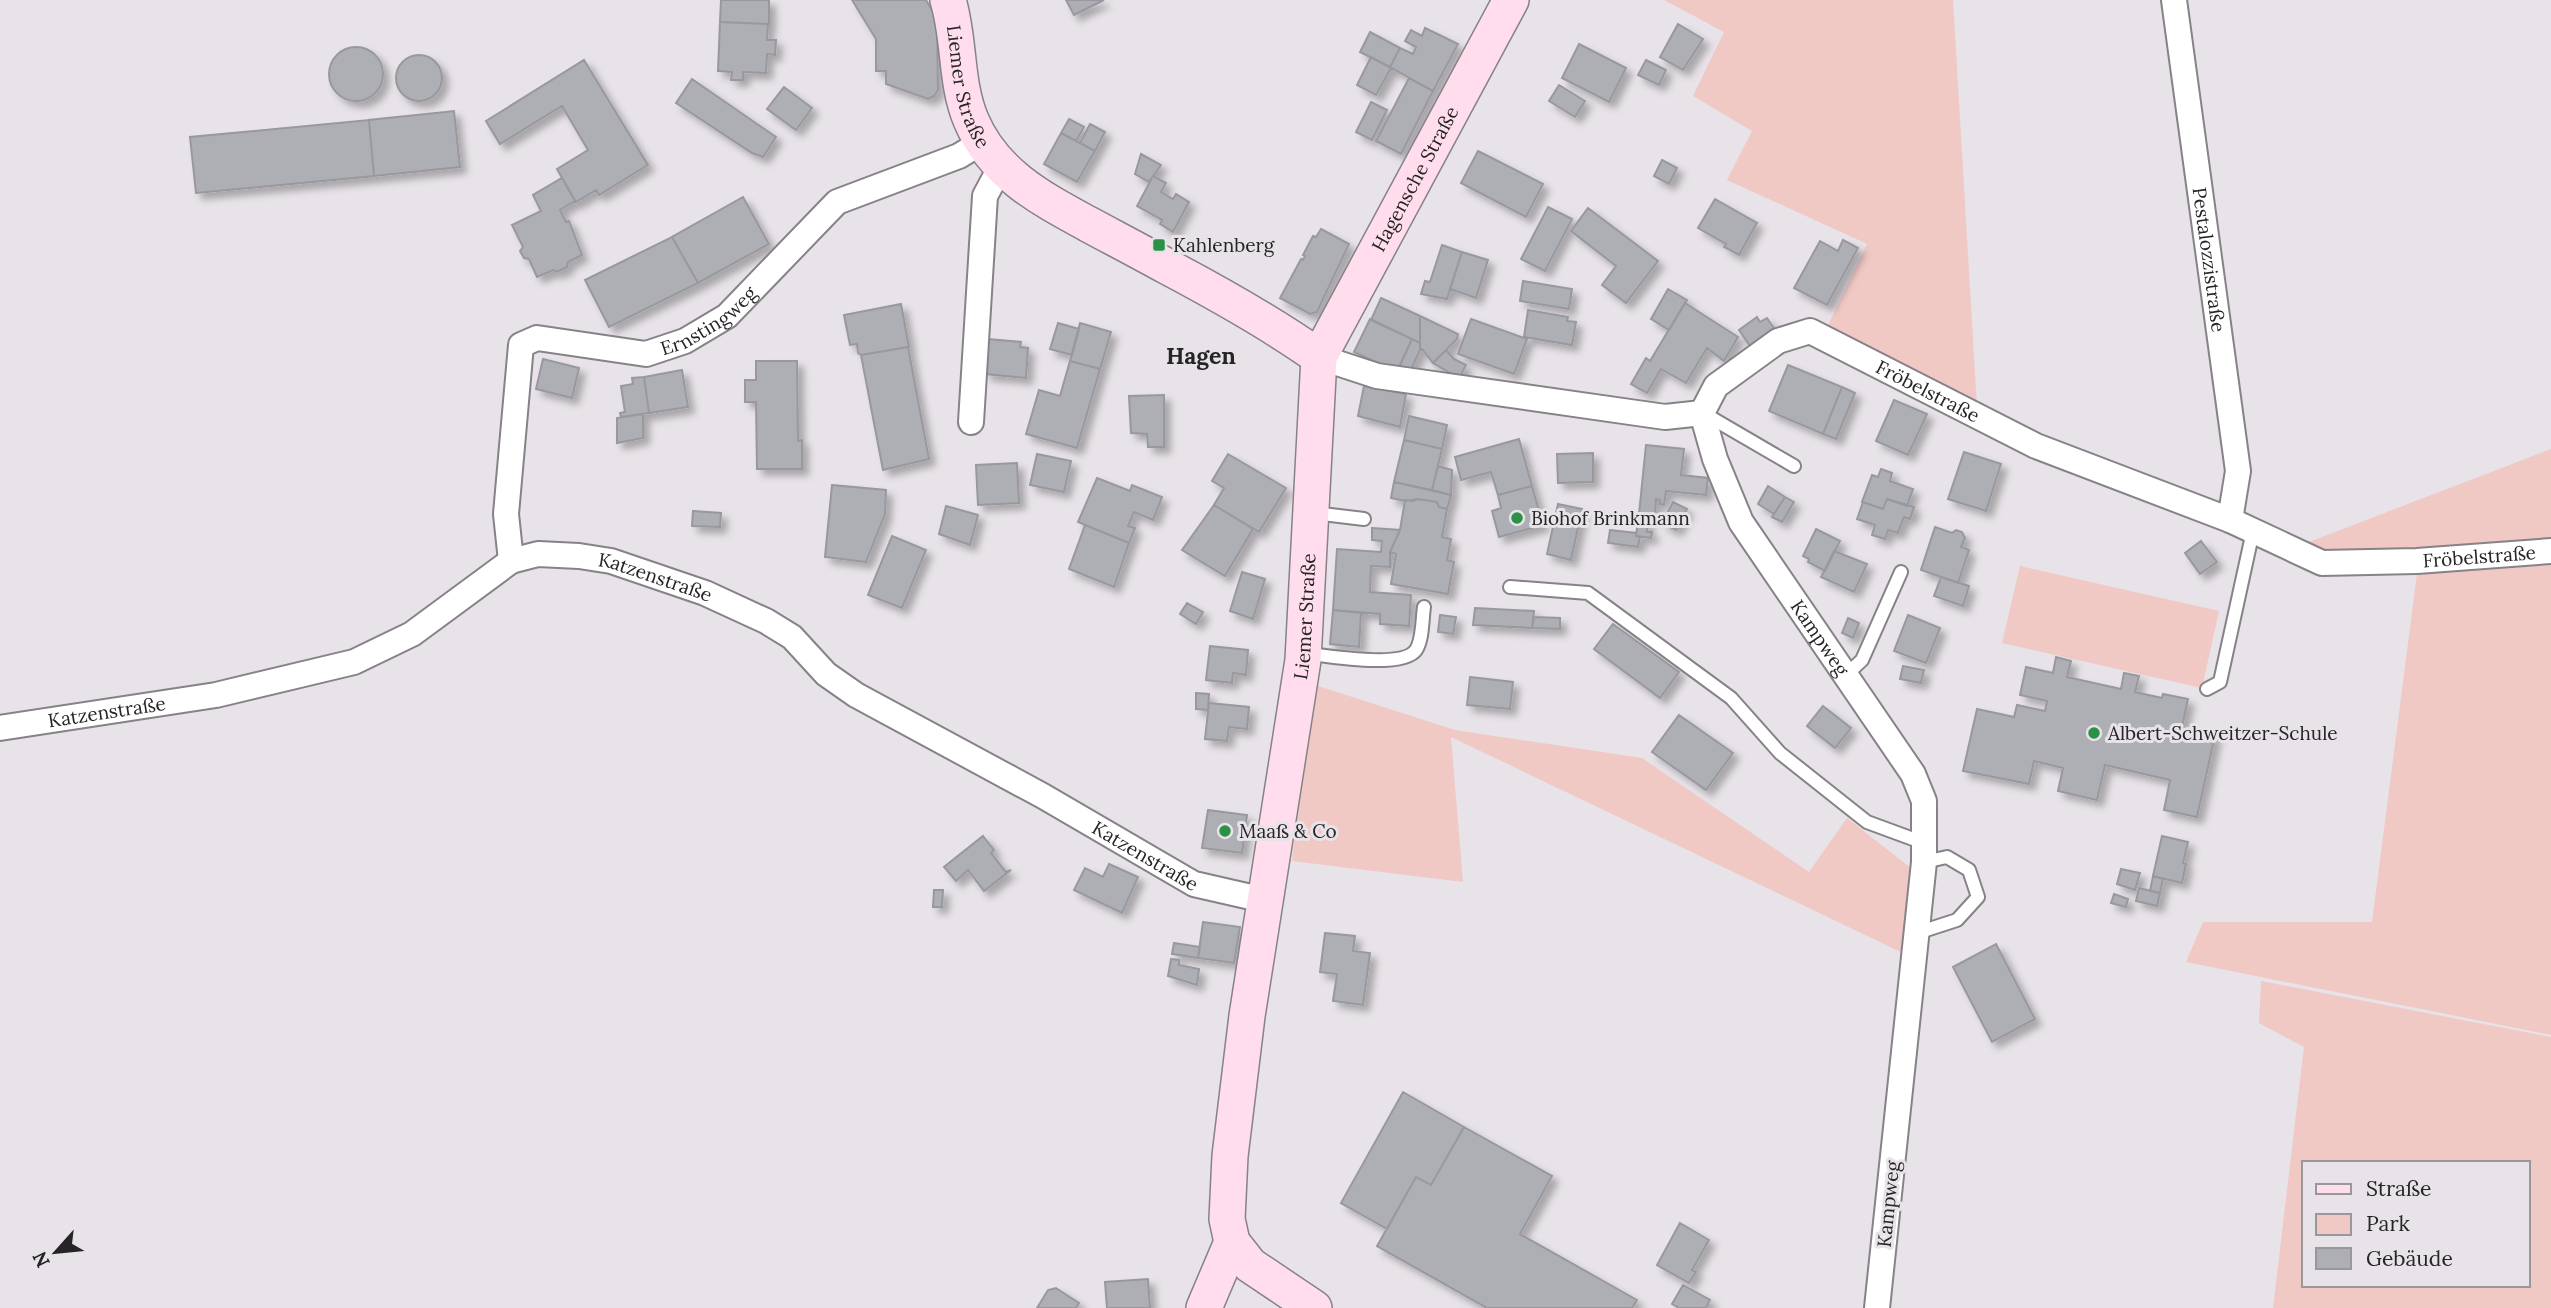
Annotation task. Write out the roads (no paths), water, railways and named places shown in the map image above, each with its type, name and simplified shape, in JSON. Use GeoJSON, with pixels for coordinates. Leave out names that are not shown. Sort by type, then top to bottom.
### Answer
{"type":"FeatureCollection","features":[{"type":"Feature","properties":{"kind":"main road","name":"Liemer Straße"},"geometry":{"type":"LineString","coordinates":[[948,0],[963,94],[971,119],[991,154],[1042,199],[1204,287],[1319,356],[1303,653],[1264,900],[1264,942],[1230,1156],[1227,1219],[1232,1242]]}},
{"type":"Feature","properties":{"kind":"main road","name":"Hagensche Straße"},"geometry":{"type":"LineString","coordinates":[[1319,356],[1511,0]]}},
{"type":"Feature","properties":{"kind":"main road"},"geometry":{"type":"LineString","coordinates":[[1204,1308],[1232,1242],[1250,1265],[1295,1298],[1314,1308]]}},
{"type":"Feature","properties":{"kind":"street","name":"Pestalozzistraße"},"geometry":{"type":"LineString","coordinates":[[2174,0],[2238,471],[2230,520]]}},
{"type":"Feature","properties":{"kind":"street","name":"Liemer Straße"},"geometry":{"type":"LineString","coordinates":[[971,422],[985,196],[991,154]]}},
{"type":"Feature","properties":{"kind":"street","name":"Ernstingweg"},"geometry":{"type":"LineString","coordinates":[[511,561],[506,514],[521,345],[537,338],[646,354],[685,341],[727,316],[836,202],[959,156],[991,154]]}},
{"type":"Feature","properties":{"kind":"street","name":"Fröbelstraße"},"geometry":{"type":"LineString","coordinates":[[1702,412],[1716,386],[1779,341],[1810,331],[2036,446],[2230,520],[2322,563],[2417,561],[2551,551]]}},
{"type":"Feature","properties":{"kind":"street"},"geometry":{"type":"LineString","coordinates":[[1319,356],[1377,376],[1665,417],[1702,412]]}},
{"type":"Feature","properties":{"kind":"street","name":"Kampweg"},"geometry":{"type":"LineString","coordinates":[[1702,412],[1715,458],[1741,522],[1913,774],[1924,801],[1924,852],[1917,933],[1877,1308]]}},
{"type":"Feature","properties":{"kind":"street","name":"Katzenstraße"},"geometry":{"type":"LineString","coordinates":[[0,728],[216,695],[354,662],[412,634],[511,561],[538,554],[611,561],[705,593],[766,621],[792,637],[826,674],[856,695],[1043,796],[1194,884],[1264,900]]}},
{"type":"Feature","properties":{"kind":"lane"},"geometry":{"type":"LineString","coordinates":[[1702,412],[1794,466]]}},
{"type":"Feature","properties":{"kind":"lane"},"geometry":{"type":"LineString","coordinates":[[1311,512],[1364,520]]}},
{"type":"Feature","properties":{"kind":"lane"},"geometry":{"type":"LineString","coordinates":[[2207,689],[2220,682],[2253,531]]}},
{"type":"Feature","properties":{"kind":"lane"},"geometry":{"type":"LineString","coordinates":[[1846,675],[1862,660],[1901,572]]}},
{"type":"Feature","properties":{"kind":"lane"},"geometry":{"type":"LineString","coordinates":[[1510,587],[1588,593],[1731,698],[1780,753],[1867,822],[1924,852],[1947,857],[1969,870],[1978,897],[1957,920],[1917,933]]}},
{"type":"Feature","properties":{"kind":"lane"},"geometry":{"type":"LineString","coordinates":[[1303,653],[1388,661],[1408,657],[1418,647],[1424,607]]}},
{"type":"Feature","properties":{"kind":"place","name":"Kahlenberg"},"geometry":{"type":"Point","coordinates":[1159,245]}},
{"type":"Feature","properties":{"kind":"place","name":"Biohof Brinkmann"},"geometry":{"type":"Point","coordinates":[1517,518]}},
{"type":"Feature","properties":{"kind":"place","name":"Albert-Schweitzer-Schule"},"geometry":{"type":"Point","coordinates":[2094,733]}},
{"type":"Feature","properties":{"kind":"place","name":"Maaß & Co"},"geometry":{"type":"Point","coordinates":[1225,831]}},
{"type":"Feature","properties":{"kind":"district","name":"Hagen"},"geometry":{"type":"Point","coordinates":[1201,355]}}]}
